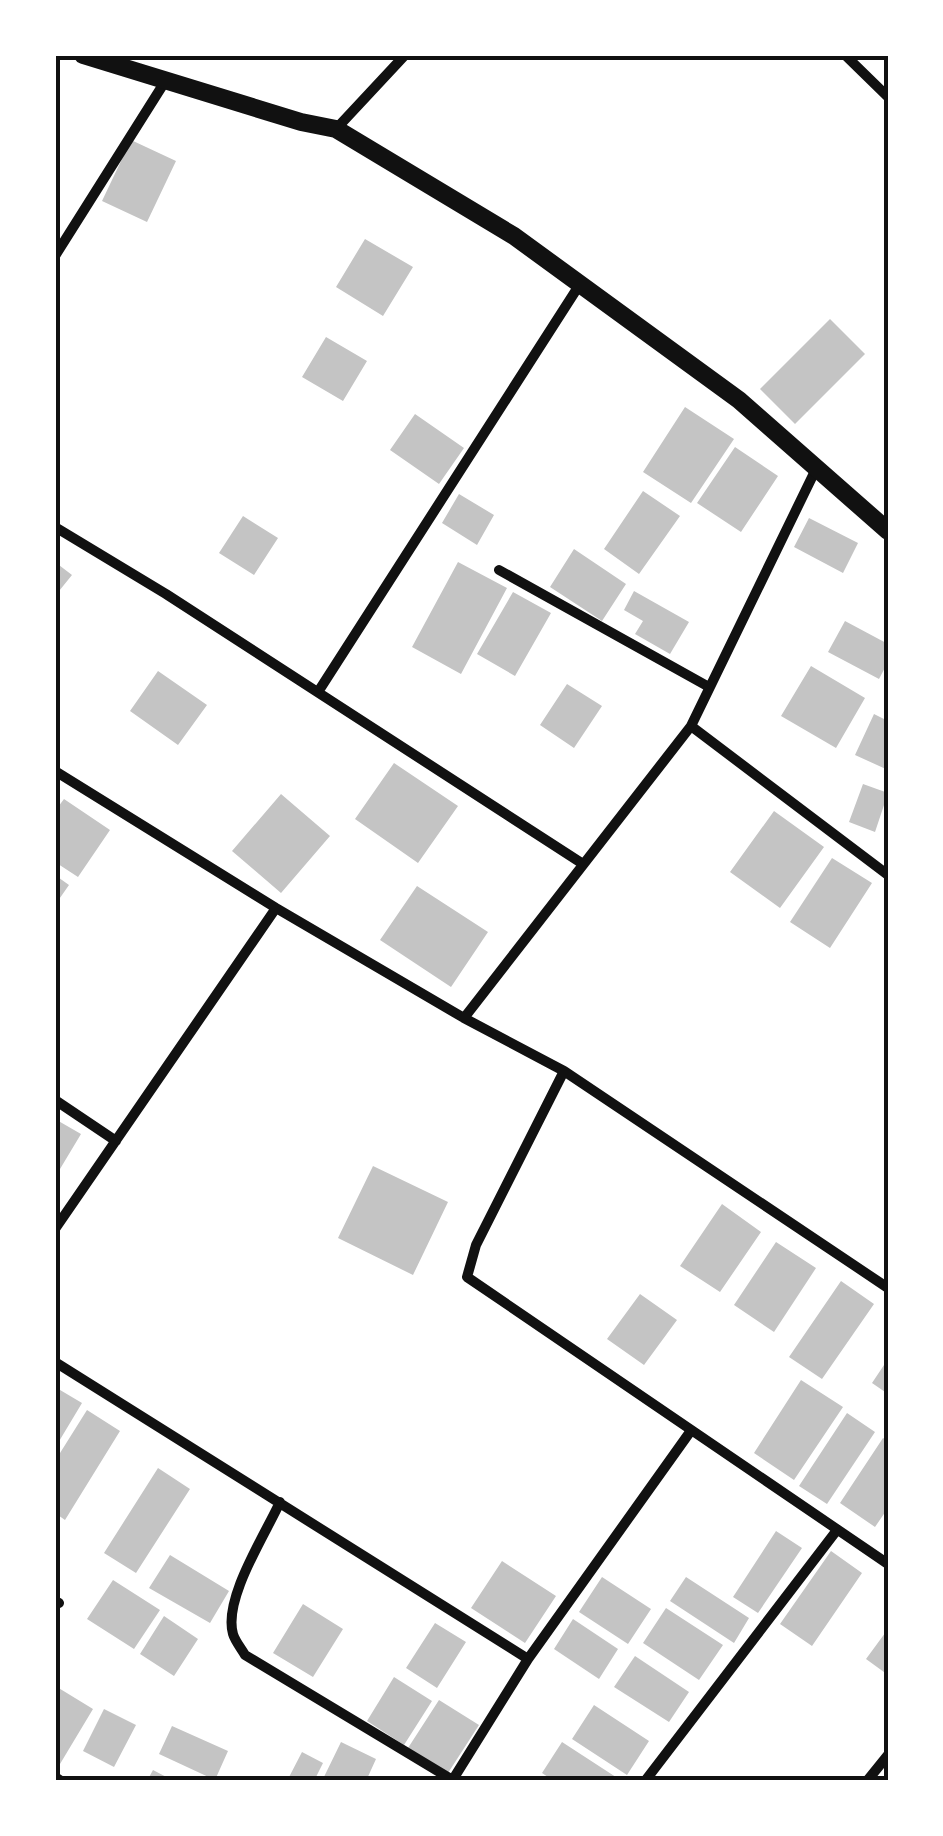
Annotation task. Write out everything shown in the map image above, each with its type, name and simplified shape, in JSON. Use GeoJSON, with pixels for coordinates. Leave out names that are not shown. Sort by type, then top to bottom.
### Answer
{"type":"FeatureCollection","features":[{"type":"Feature","properties":{"kind":"street"},"geometry":{"type":"LineString","coordinates":[[83,55],[301,122],[336,129],[514,236],[580,284],[739,400],[888,531]]}},
{"type":"Feature","properties":{"kind":"street"},"geometry":{"type":"LineString","coordinates":[[336,129],[406,55]]}},
{"type":"Feature","properties":{"kind":"street"},"geometry":{"type":"LineString","coordinates":[[845,55],[888,97]]}},
{"type":"Feature","properties":{"kind":"street"},"geometry":{"type":"LineString","coordinates":[[55,256],[166,80]]}},
{"type":"Feature","properties":{"kind":"street"},"geometry":{"type":"LineString","coordinates":[[318,692],[580,284]]}},
{"type":"Feature","properties":{"kind":"street"},"geometry":{"type":"LineString","coordinates":[[464,1018],[691,726],[816,469]]}},
{"type":"Feature","properties":{"kind":"street"},"geometry":{"type":"LineString","coordinates":[[55,527],[166,594],[583,864]]}},
{"type":"Feature","properties":{"kind":"street"},"geometry":{"type":"LineString","coordinates":[[499,570],[710,687]]}},
{"type":"Feature","properties":{"kind":"street"},"geometry":{"type":"LineString","coordinates":[[691,726],[888,874]]}},
{"type":"Feature","properties":{"kind":"street"},"geometry":{"type":"LineString","coordinates":[[55,772],[276,908],[464,1018],[564,1071],[888,1288]]}},
{"type":"Feature","properties":{"kind":"street"},"geometry":{"type":"LineString","coordinates":[[55,1229],[276,908]]}},
{"type":"Feature","properties":{"kind":"street"},"geometry":{"type":"LineString","coordinates":[[564,1071],[476,1245],[467,1277],[888,1564]]}},
{"type":"Feature","properties":{"kind":"street"},"geometry":{"type":"LineString","coordinates":[[55,1100],[116,1141]]}},
{"type":"Feature","properties":{"kind":"street"},"geometry":{"type":"LineString","coordinates":[[55,1362],[528,1659]]}},
{"type":"Feature","properties":{"kind":"street"},"geometry":{"type":"LineString","coordinates":[[280,1502],[236,1595],[232,1615],[234,1636],[245,1655],[451,1780],[528,1659],[690,1432]]}},
{"type":"Feature","properties":{"kind":"street"},"geometry":{"type":"LineString","coordinates":[[646,1781],[837,1530]]}},
{"type":"Feature","properties":{"kind":"street"},"geometry":{"type":"LineString","coordinates":[[866,1781],[888,1754]]}},
{"type":"Feature","properties":{"kind":"building"},"geometry":{"type":"Polygon","coordinates":[[[131,140],[176,161],[147,222],[102,201],[131,140]]]}},
{"type":"Feature","properties":{"kind":"building"},"geometry":{"type":"Polygon","coordinates":[[[365,239],[413,267],[383,316],[336,287],[365,239]]]}},
{"type":"Feature","properties":{"kind":"building"},"geometry":{"type":"Polygon","coordinates":[[[830,319],[865,354],[795,424],[760,389],[830,319]]]}},
{"type":"Feature","properties":{"kind":"building"},"geometry":{"type":"Polygon","coordinates":[[[326,337],[367,361],[343,401],[302,377],[326,337]]]}},
{"type":"Feature","properties":{"kind":"building"},"geometry":{"type":"Polygon","coordinates":[[[685,407],[734,439],[691,503],[643,472],[685,407]]]}},
{"type":"Feature","properties":{"kind":"building"},"geometry":{"type":"Polygon","coordinates":[[[415,414],[464,448],[439,484],[390,450],[415,414]]]}},
{"type":"Feature","properties":{"kind":"building"},"geometry":{"type":"Polygon","coordinates":[[[735,447],[778,476],[741,532],[697,503],[735,447]]]}},
{"type":"Feature","properties":{"kind":"building"},"geometry":{"type":"Polygon","coordinates":[[[643,491],[680,516],[639,574],[604,549],[643,491]]]}},
{"type":"Feature","properties":{"kind":"building"},"geometry":{"type":"Polygon","coordinates":[[[459,494],[494,515],[477,545],[442,523],[459,494]]]}},
{"type":"Feature","properties":{"kind":"building"},"geometry":{"type":"Polygon","coordinates":[[[243,516],[278,538],[254,575],[219,553],[243,516]]]}},
{"type":"Feature","properties":{"kind":"building"},"geometry":{"type":"Polygon","coordinates":[[[809,518],[858,543],[843,573],[794,547],[809,518]]]}},
{"type":"Feature","properties":{"kind":"building"},"geometry":{"type":"Polygon","coordinates":[[[574,549],[626,584],[602,621],[550,587],[574,549]]]}},
{"type":"Feature","properties":{"kind":"building"},"geometry":{"type":"Polygon","coordinates":[[[55,562],[72,575],[55,596],[55,562]]]}},
{"type":"Feature","properties":{"kind":"building"},"geometry":{"type":"Polygon","coordinates":[[[458,562],[507,588],[461,674],[412,647],[458,562]]]}},
{"type":"Feature","properties":{"kind":"building"},"geometry":{"type":"Polygon","coordinates":[[[634,591],[689,622],[670,654],[635,634],[643,621],[624,610],[634,591]]]}},
{"type":"Feature","properties":{"kind":"building"},"geometry":{"type":"Polygon","coordinates":[[[513,592],[551,613],[515,676],[477,654],[513,592]]]}},
{"type":"Feature","properties":{"kind":"building"},"geometry":{"type":"Polygon","coordinates":[[[845,621],[888,644],[888,662],[879,679],[828,652],[845,621]]]}},
{"type":"Feature","properties":{"kind":"building"},"geometry":{"type":"Polygon","coordinates":[[[811,666],[865,698],[836,748],[781,716],[811,666]]]}},
{"type":"Feature","properties":{"kind":"building"},"geometry":{"type":"Polygon","coordinates":[[[158,671],[207,705],[178,745],[130,711],[158,671]]]}},
{"type":"Feature","properties":{"kind":"building"},"geometry":{"type":"Polygon","coordinates":[[[567,684],[602,706],[574,748],[540,725],[567,684]]]}},
{"type":"Feature","properties":{"kind":"building"},"geometry":{"type":"Polygon","coordinates":[[[874,714],[888,721],[888,770],[855,755],[874,714]]]}},
{"type":"Feature","properties":{"kind":"building"},"geometry":{"type":"Polygon","coordinates":[[[394,763],[458,806],[418,863],[355,819],[394,763]]]}},
{"type":"Feature","properties":{"kind":"building"},"geometry":{"type":"Polygon","coordinates":[[[863,784],[888,793],[875,832],[849,822],[863,784]]]}},
{"type":"Feature","properties":{"kind":"building"},"geometry":{"type":"Polygon","coordinates":[[[281,794],[330,836],[281,893],[232,851],[281,794]]]}},
{"type":"Feature","properties":{"kind":"building"},"geometry":{"type":"Polygon","coordinates":[[[64,799],[110,830],[78,877],[55,862],[55,811],[64,799]]]}},
{"type":"Feature","properties":{"kind":"building"},"geometry":{"type":"Polygon","coordinates":[[[774,811],[824,847],[780,908],[730,872],[774,811]]]}},
{"type":"Feature","properties":{"kind":"building"},"geometry":{"type":"Polygon","coordinates":[[[832,858],[872,883],[830,948],[790,922],[832,858]]]}},
{"type":"Feature","properties":{"kind":"building"},"geometry":{"type":"Polygon","coordinates":[[[55,875],[69,885],[55,905],[55,875]]]}},
{"type":"Feature","properties":{"kind":"building"},"geometry":{"type":"Polygon","coordinates":[[[417,886],[488,932],[451,987],[380,940],[417,886]]]}},
{"type":"Feature","properties":{"kind":"building"},"geometry":{"type":"Polygon","coordinates":[[[55,1119],[81,1134],[60,1169],[55,1166],[55,1119]]]}},
{"type":"Feature","properties":{"kind":"building"},"geometry":{"type":"Polygon","coordinates":[[[373,1166],[448,1202],[413,1275],[338,1238],[373,1166]]]}},
{"type":"Feature","properties":{"kind":"building"},"geometry":{"type":"Polygon","coordinates":[[[722,1204],[761,1232],[720,1292],[680,1266],[722,1204]]]}},
{"type":"Feature","properties":{"kind":"building"},"geometry":{"type":"Polygon","coordinates":[[[776,1242],[816,1268],[774,1332],[734,1305],[776,1242]]]}},
{"type":"Feature","properties":{"kind":"building"},"geometry":{"type":"Polygon","coordinates":[[[841,1281],[874,1304],[822,1379],[789,1357],[841,1281]]]}},
{"type":"Feature","properties":{"kind":"building"},"geometry":{"type":"Polygon","coordinates":[[[640,1294],[677,1320],[644,1365],[607,1339],[640,1294]]]}},
{"type":"Feature","properties":{"kind":"building"},"geometry":{"type":"Polygon","coordinates":[[[888,1359],[888,1394],[872,1383],[888,1359]]]}},
{"type":"Feature","properties":{"kind":"building"},"geometry":{"type":"Polygon","coordinates":[[[801,1380],[843,1407],[794,1480],[754,1453],[801,1380]]]}},
{"type":"Feature","properties":{"kind":"building"},"geometry":{"type":"Polygon","coordinates":[[[55,1387],[82,1403],[55,1448],[55,1387]]]}},
{"type":"Feature","properties":{"kind":"building"},"geometry":{"type":"Polygon","coordinates":[[[87,1410],[120,1431],[65,1520],[55,1513],[55,1461],[87,1410]]]}},
{"type":"Feature","properties":{"kind":"building"},"geometry":{"type":"Polygon","coordinates":[[[847,1413],[875,1432],[827,1504],[799,1486],[847,1413]]]}},
{"type":"Feature","properties":{"kind":"building"},"geometry":{"type":"Polygon","coordinates":[[[883,1438],[888,1441],[888,1508],[875,1527],[840,1503],[883,1438]]]}},
{"type":"Feature","properties":{"kind":"building"},"geometry":{"type":"Polygon","coordinates":[[[158,1468],[190,1489],[136,1573],[104,1553],[158,1468]]]}},
{"type":"Feature","properties":{"kind":"building"},"geometry":{"type":"Polygon","coordinates":[[[776,1531],[802,1548],[758,1613],[733,1597],[776,1531]]]}},
{"type":"Feature","properties":{"kind":"building"},"geometry":{"type":"Polygon","coordinates":[[[831,1551],[862,1573],[812,1646],[780,1624],[831,1551]]]}},
{"type":"Feature","properties":{"kind":"building"},"geometry":{"type":"Polygon","coordinates":[[[170,1555],[229,1591],[210,1623],[149,1588],[170,1555]]]}},
{"type":"Feature","properties":{"kind":"building"},"geometry":{"type":"Polygon","coordinates":[[[502,1561],[556,1596],[525,1643],[471,1608],[502,1561]]]}},
{"type":"Feature","properties":{"kind":"building"},"geometry":{"type":"Polygon","coordinates":[[[602,1577],[651,1609],[628,1644],[579,1612],[602,1577]]]}},
{"type":"Feature","properties":{"kind":"building"},"geometry":{"type":"Polygon","coordinates":[[[686,1577],[749,1618],[734,1643],[670,1601],[686,1577]]]}},
{"type":"Feature","properties":{"kind":"building"},"geometry":{"type":"Polygon","coordinates":[[[113,1580],[160,1610],[134,1649],[87,1619],[113,1580]]]}},
{"type":"Feature","properties":{"kind":"building"},"geometry":{"type":"Polygon","coordinates":[[[303,1604],[343,1629],[313,1677],[273,1653],[303,1604]]]}},
{"type":"Feature","properties":{"kind":"building"},"geometry":{"type":"Polygon","coordinates":[[[666,1608],[723,1645],[699,1680],[643,1643],[666,1608]]]}},
{"type":"Feature","properties":{"kind":"building"},"geometry":{"type":"Polygon","coordinates":[[[164,1616],[198,1639],[174,1676],[140,1654],[164,1616]]]}},
{"type":"Feature","properties":{"kind":"building"},"geometry":{"type":"Polygon","coordinates":[[[573,1619],[618,1649],[599,1679],[554,1649],[573,1619]]]}},
{"type":"Feature","properties":{"kind":"building"},"geometry":{"type":"Polygon","coordinates":[[[435,1623],[466,1642],[437,1688],[406,1668],[435,1623]]]}},
{"type":"Feature","properties":{"kind":"building"},"geometry":{"type":"Polygon","coordinates":[[[888,1629],[888,1675],[866,1659],[888,1629]]]}},
{"type":"Feature","properties":{"kind":"building"},"geometry":{"type":"Polygon","coordinates":[[[635,1656],[689,1692],[669,1722],[614,1687],[635,1656]]]}},
{"type":"Feature","properties":{"kind":"building"},"geometry":{"type":"Polygon","coordinates":[[[394,1677],[432,1701],[404,1745],[367,1721],[394,1677]]]}},
{"type":"Feature","properties":{"kind":"building"},"geometry":{"type":"Polygon","coordinates":[[[57,1687],[93,1709],[60,1764],[55,1761],[57,1687]]]}},
{"type":"Feature","properties":{"kind":"building"},"geometry":{"type":"Polygon","coordinates":[[[439,1700],[479,1725],[448,1773],[408,1748],[439,1700]]]}},
{"type":"Feature","properties":{"kind":"building"},"geometry":{"type":"Polygon","coordinates":[[[594,1705],[649,1741],[627,1775],[572,1739],[594,1705]]]}},
{"type":"Feature","properties":{"kind":"building"},"geometry":{"type":"Polygon","coordinates":[[[104,1709],[136,1725],[114,1767],[83,1751],[104,1709]]]}},
{"type":"Feature","properties":{"kind":"building"},"geometry":{"type":"Polygon","coordinates":[[[172,1726],[228,1751],[215,1780],[159,1754],[172,1726]]]}},
{"type":"Feature","properties":{"kind":"building"},"geometry":{"type":"Polygon","coordinates":[[[341,1742],[376,1759],[366,1781],[322,1781],[341,1742]]]}},
{"type":"Feature","properties":{"kind":"building"},"geometry":{"type":"Polygon","coordinates":[[[562,1742],[622,1781],[554,1781],[542,1773],[562,1742]]]}},
{"type":"Feature","properties":{"kind":"building"},"geometry":{"type":"Polygon","coordinates":[[[302,1752],[323,1763],[314,1781],[287,1781],[302,1752]]]}},
{"type":"Feature","properties":{"kind":"building"},"geometry":{"type":"Polygon","coordinates":[[[153,1770],[174,1781],[147,1781],[153,1770]]]}}]}
